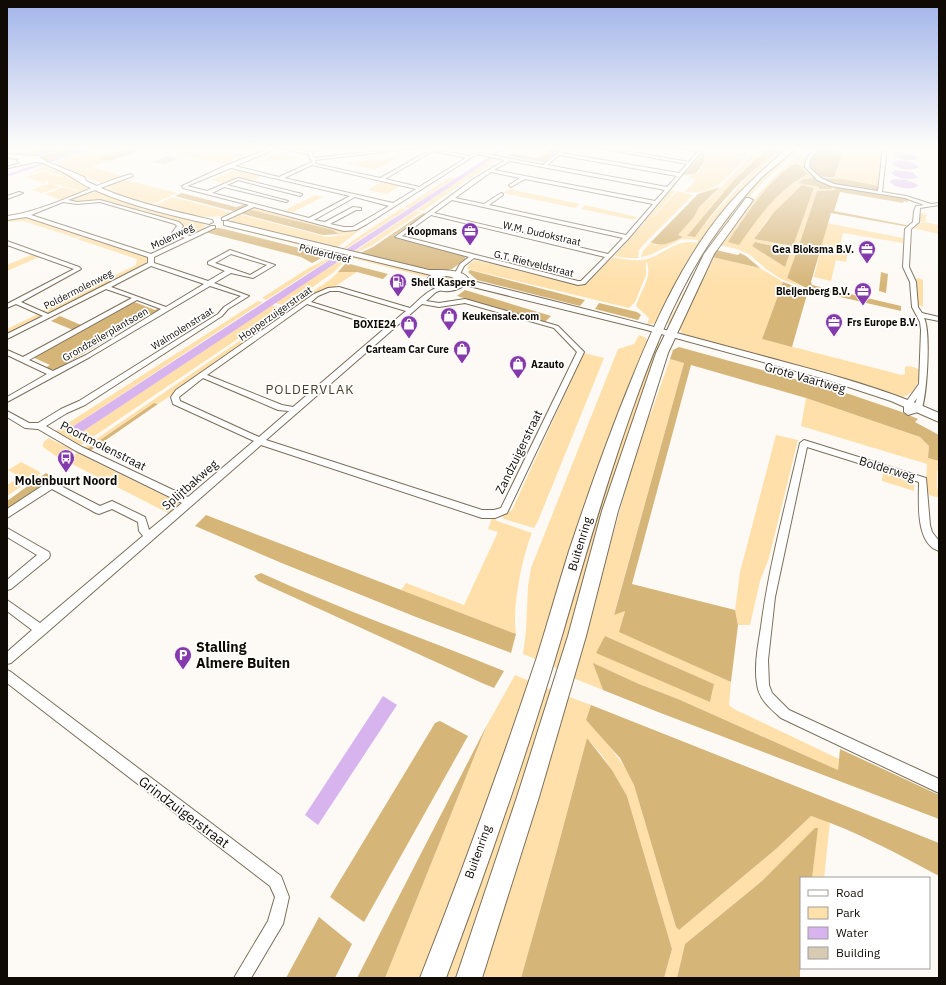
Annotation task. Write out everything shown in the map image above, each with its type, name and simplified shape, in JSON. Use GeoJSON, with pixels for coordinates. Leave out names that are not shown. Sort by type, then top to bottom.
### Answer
{"type":"FeatureCollection","features":[{"type":"Feature","properties":{"kind":"highway","name":"Buitenring"},"geometry":{"type":"LineString","coordinates":[[469,978],[528,797],[577,636],[610,511],[663,335],[694,257],[731,205],[743,193]]}},
{"type":"Feature","properties":{"kind":"highway","name":"Buitenring"},"geometry":{"type":"LineString","coordinates":[[432,978],[494,807],[543,664],[596,494],[637,379],[709,254],[739,212],[755,193]]}},
{"type":"Feature","properties":{"kind":"main road","name":"Polderdreef"},"geometry":{"type":"LineString","coordinates":[[111,193],[149,206],[357,259],[432,276]]}},
{"type":"Feature","properties":{"kind":"main road"},"geometry":{"type":"LineString","coordinates":[[458,276],[438,289],[432,284],[432,276],[437,274],[458,276],[536,304],[663,335]]}},
{"type":"Feature","properties":{"kind":"main road"},"geometry":{"type":"LineString","coordinates":[[458,276],[484,286],[663,335]]}},
{"type":"Feature","properties":{"kind":"main road","name":"Grote Vaartweg"},"geometry":{"type":"LineString","coordinates":[[663,335],[939,418]]}},
{"type":"Feature","properties":{"kind":"main road","name":"Grote Vaartweg"},"geometry":{"type":"LineString","coordinates":[[911,409],[939,426]]}},
{"type":"Feature","properties":{"kind":"street"},"geometry":{"type":"LineString","coordinates":[[7,198],[21,193]]}},
{"type":"Feature","properties":{"kind":"street"},"geometry":{"type":"LineString","coordinates":[[7,217],[26,215],[82,193]]}},
{"type":"Feature","properties":{"kind":"street"},"geometry":{"type":"LineString","coordinates":[[207,193],[346,230],[354,229],[411,193]]}},
{"type":"Feature","properties":{"kind":"street"},"geometry":{"type":"LineString","coordinates":[[253,193],[286,201]]}},
{"type":"Feature","properties":{"kind":"street"},"geometry":{"type":"LineString","coordinates":[[270,210],[302,194],[298,193]]}},
{"type":"Feature","properties":{"kind":"street"},"geometry":{"type":"LineString","coordinates":[[342,193],[393,205]]}},
{"type":"Feature","properties":{"kind":"street"},"geometry":{"type":"LineString","coordinates":[[457,193],[398,237],[472,257],[458,276]]}},
{"type":"Feature","properties":{"kind":"street"},"geometry":{"type":"LineString","coordinates":[[600,193],[656,204]]}},
{"type":"Feature","properties":{"kind":"street","name":"G.T. Rietveldstraat"},"geometry":{"type":"LineString","coordinates":[[472,257],[583,283],[627,237],[665,193]]}},
{"type":"Feature","properties":{"kind":"street"},"geometry":{"type":"LineString","coordinates":[[880,193],[916,199],[930,205]]}},
{"type":"Feature","properties":{"kind":"street"},"geometry":{"type":"LineString","coordinates":[[485,206],[501,194]]}},
{"type":"Feature","properties":{"kind":"street"},"geometry":{"type":"LineString","coordinates":[[310,220],[354,196]]}},
{"type":"Feature","properties":{"kind":"street"},"geometry":{"type":"LineString","coordinates":[[450,198],[627,237]]}},
{"type":"Feature","properties":{"kind":"street"},"geometry":{"type":"LineString","coordinates":[[63,200],[77,203],[100,201],[137,211],[177,223],[180,226],[175,233],[188,237]]}},
{"type":"Feature","properties":{"kind":"street"},"geometry":{"type":"LineString","coordinates":[[326,224],[374,200]]}},
{"type":"Feature","properties":{"kind":"street"},"geometry":{"type":"LineString","coordinates":[[911,409],[923,384],[924,330],[920,315],[915,307],[913,282],[906,267],[906,237],[908,229],[916,222],[918,207],[939,204]]}},
{"type":"Feature","properties":{"kind":"street","name":"Molenweg"},"geometry":{"type":"LineString","coordinates":[[151,260],[188,237],[253,205]]}},
{"type":"Feature","properties":{"kind":"street","name":"W.M. Dudokstraat"},"geometry":{"type":"LineString","coordinates":[[430,214],[438,215],[438,218],[595,255],[598,253],[609,256]]}},
{"type":"Feature","properties":{"kind":"street","name":"Walmolenstraat"},"geometry":{"type":"LineString","coordinates":[[26,215],[246,296],[226,308],[220,315],[194,332],[82,402],[40,426]]}},
{"type":"Feature","properties":{"kind":"street"},"geometry":{"type":"LineString","coordinates":[[7,243],[77,268],[76,271],[27,293],[16,302],[7,306]]}},
{"type":"Feature","properties":{"kind":"street"},"geometry":{"type":"LineString","coordinates":[[230,252],[272,265],[251,276],[230,271],[210,263],[230,252]]}},
{"type":"Feature","properties":{"kind":"street","name":"Poldermolenweg"},"geometry":{"type":"LineString","coordinates":[[7,336],[106,287],[151,260]]}},
{"type":"Feature","properties":{"kind":"street","name":"Grondzeilerplantsoen"},"geometry":{"type":"LineString","coordinates":[[7,400],[88,356],[230,271]]}},
{"type":"Feature","properties":{"kind":"street","name":"Grondzeilerplantsoen"},"geometry":{"type":"LineString","coordinates":[[106,287],[166,309]]}},
{"type":"Feature","properties":{"kind":"street","name":"Hopperzuigerstraat"},"geometry":{"type":"LineString","coordinates":[[260,441],[176,402],[175,397],[179,392],[202,375],[316,295],[333,289],[411,310]]}},
{"type":"Feature","properties":{"kind":"street","name":"Splijtbakweg"},"geometry":{"type":"LineString","coordinates":[[7,659],[411,310],[438,289]]}},
{"type":"Feature","properties":{"kind":"street","name":"Grondzeilerplantsoen"},"geometry":{"type":"LineString","coordinates":[[22,360],[137,298]]}},
{"type":"Feature","properties":{"kind":"street","name":"Zandzuigerstraat"},"geometry":{"type":"LineString","coordinates":[[260,441],[482,514],[495,514],[504,510],[581,352],[556,327],[465,301],[440,305],[422,302]]}},
{"type":"Feature","properties":{"kind":"street"},"geometry":{"type":"LineString","coordinates":[[16,302],[48,316]]}},
{"type":"Feature","properties":{"kind":"street"},"geometry":{"type":"LineString","coordinates":[[306,302],[390,329]]}},
{"type":"Feature","properties":{"kind":"street"},"geometry":{"type":"LineString","coordinates":[[920,315],[939,319]]}},
{"type":"Feature","properties":{"kind":"street","name":"Grondzeilerplantsoen"},"geometry":{"type":"LineString","coordinates":[[7,352],[53,374]]}},
{"type":"Feature","properties":{"kind":"street"},"geometry":{"type":"LineString","coordinates":[[202,375],[281,408],[288,408],[295,411]]}},
{"type":"Feature","properties":{"kind":"street","name":"Poortmolenstraat"},"geometry":{"type":"LineString","coordinates":[[7,414],[28,426],[40,426],[79,449],[189,502]]}},
{"type":"Feature","properties":{"kind":"street","name":"Bolderweg"},"geometry":{"type":"LineString","coordinates":[[939,547],[925,532],[924,480],[804,443],[770,597],[762,660],[763,685],[767,697],[784,714],[939,786]]}},
{"type":"Feature","properties":{"kind":"street"},"geometry":{"type":"LineString","coordinates":[[7,514],[48,486],[53,485],[99,510],[112,504],[142,520],[144,531],[150,536]]}},
{"type":"Feature","properties":{"kind":"street"},"geometry":{"type":"LineString","coordinates":[[7,532],[46,555],[7,586]]}},
{"type":"Feature","properties":{"kind":"street"},"geometry":{"type":"LineString","coordinates":[[7,605],[41,630]]}},
{"type":"Feature","properties":{"kind":"street","name":"Grindzuigerstraat"},"geometry":{"type":"LineString","coordinates":[[7,676],[276,881],[282,897],[275,924],[242,978]]}},
{"type":"Feature","properties":{"kind":"green space"},"geometry":{"type":"Polygon","coordinates":[[[48,193],[78,193],[60,200],[45,194],[48,193]]]}},
{"type":"Feature","properties":{"kind":"green space"},"geometry":{"type":"Polygon","coordinates":[[[87,193],[104,193],[146,207],[138,211],[102,200],[77,202],[70,200],[87,193]]]}},
{"type":"Feature","properties":{"kind":"green space"},"geometry":{"type":"Polygon","coordinates":[[[117,193],[177,193],[150,205],[130,199],[117,193]]]}},
{"type":"Feature","properties":{"kind":"green space"},"geometry":{"type":"Polygon","coordinates":[[[426,193],[432,193],[409,208],[405,207],[426,193]]]}},
{"type":"Feature","properties":{"kind":"green space"},"geometry":{"type":"Polygon","coordinates":[[[442,193],[449,193],[423,211],[417,210],[442,193]]]}},
{"type":"Feature","properties":{"kind":"green space"},"geometry":{"type":"Polygon","coordinates":[[[503,193],[528,193],[580,204],[575,208],[503,193]]]}},
{"type":"Feature","properties":{"kind":"green space"},"geometry":{"type":"Polygon","coordinates":[[[669,193],[673,193],[649,221],[675,193],[693,195],[645,243],[639,250],[638,258],[614,256],[645,222],[644,219],[648,218],[669,193]]]}},
{"type":"Feature","properties":{"kind":"green space"},"geometry":{"type":"Polygon","coordinates":[[[714,193],[723,193],[687,236],[695,237],[733,193],[746,193],[682,271],[657,321],[653,324],[647,325],[649,318],[636,306],[646,284],[648,266],[646,261],[646,275],[635,302],[629,308],[467,269],[469,264],[475,260],[577,285],[587,284],[612,257],[630,260],[643,260],[683,243],[697,243],[698,240],[682,239],[650,255],[641,257],[643,251],[651,242],[656,245],[682,237],[678,235],[694,217],[699,207],[714,193]]]}},
{"type":"Feature","properties":{"kind":"green space"},"geometry":{"type":"Polygon","coordinates":[[[748,193],[753,193],[714,244],[708,243],[748,193]]]}},
{"type":"Feature","properties":{"kind":"green space"},"geometry":{"type":"Polygon","coordinates":[[[760,193],[764,193],[736,228],[739,244],[761,214],[778,196],[781,193],[793,193],[767,220],[754,239],[793,246],[812,193],[816,193],[798,247],[811,250],[809,254],[797,251],[787,278],[804,288],[781,279],[766,269],[750,255],[737,249],[719,245],[760,193]],[[755,242],[752,246],[785,267],[791,250],[755,242]]]}},
{"type":"Feature","properties":{"kind":"green space"},"geometry":{"type":"Polygon","coordinates":[[[315,195],[323,197],[293,212],[285,210],[315,195]]]}},
{"type":"Feature","properties":{"kind":"green space"},"geometry":{"type":"Polygon","coordinates":[[[173,197],[234,213],[225,216],[205,217],[157,207],[156,205],[173,197]]]}},
{"type":"Feature","properties":{"kind":"green space"},"geometry":{"type":"Polygon","coordinates":[[[585,205],[637,217],[634,220],[581,209],[585,205]]]}},
{"type":"Feature","properties":{"kind":"green space"},"geometry":{"type":"Polygon","coordinates":[[[253,207],[280,214],[279,215],[296,218],[294,219],[302,219],[345,231],[354,230],[367,224],[350,233],[338,235],[338,233],[333,230],[248,209],[253,207]]]}},
{"type":"Feature","properties":{"kind":"green space"},"geometry":{"type":"Polygon","coordinates":[[[149,208],[201,222],[206,226],[200,231],[189,236],[181,233],[180,222],[141,211],[149,208]]]}},
{"type":"Feature","properties":{"kind":"green space"},"geometry":{"type":"Polygon","coordinates":[[[402,208],[407,209],[340,251],[355,239],[402,208]]]}},
{"type":"Feature","properties":{"kind":"green space"},"geometry":{"type":"Polygon","coordinates":[[[415,211],[421,212],[371,246],[351,254],[415,211]]]}},
{"type":"Feature","properties":{"kind":"green space"},"geometry":{"type":"Polygon","coordinates":[[[239,214],[327,237],[343,235],[360,230],[335,249],[232,222],[231,220],[239,214]]]}},
{"type":"Feature","properties":{"kind":"green space"},"geometry":{"type":"Polygon","coordinates":[[[919,214],[927,214],[925,222],[939,225],[939,234],[912,228],[918,223],[924,223],[919,221],[919,214]]]}},
{"type":"Feature","properties":{"kind":"green space"},"geometry":{"type":"Polygon","coordinates":[[[25,217],[82,236],[76,238],[23,221],[7,222],[7,219],[25,217]]]}},
{"type":"Feature","properties":{"kind":"green space"},"geometry":{"type":"Polygon","coordinates":[[[827,223],[903,238],[903,243],[843,233],[840,245],[849,247],[846,262],[836,260],[831,281],[814,277],[827,223]]]}},
{"type":"Feature","properties":{"kind":"green space"},"geometry":{"type":"Polygon","coordinates":[[[228,225],[333,251],[331,253],[225,226],[228,225]]]}},
{"type":"Feature","properties":{"kind":"green space"},"geometry":{"type":"Polygon","coordinates":[[[84,236],[148,257],[146,264],[50,313],[42,311],[136,265],[137,259],[77,239],[84,236]]]}},
{"type":"Feature","properties":{"kind":"green space"},"geometry":{"type":"Polygon","coordinates":[[[706,245],[712,246],[669,327],[668,323],[695,271],[706,245]]]}},
{"type":"Feature","properties":{"kind":"green space"},"geometry":{"type":"Polygon","coordinates":[[[33,254],[39,257],[7,271],[7,265],[33,254]]]}},
{"type":"Feature","properties":{"kind":"green space"},"geometry":{"type":"Polygon","coordinates":[[[338,254],[266,300],[262,298],[307,269],[338,254]]]}},
{"type":"Feature","properties":{"kind":"green space"},"geometry":{"type":"Polygon","coordinates":[[[346,256],[349,257],[334,272],[286,306],[275,303],[346,256]]]}},
{"type":"Feature","properties":{"kind":"green space"},"geometry":{"type":"Polygon","coordinates":[[[354,256],[429,274],[426,277],[352,258],[354,256]]]}},
{"type":"Feature","properties":{"kind":"green space"},"geometry":{"type":"Polygon","coordinates":[[[712,257],[760,268],[783,282],[762,339],[902,375],[905,374],[905,367],[908,366],[915,368],[920,370],[915,389],[908,395],[898,397],[683,334],[678,328],[712,257]]]}},
{"type":"Feature","properties":{"kind":"green space"},"geometry":{"type":"Polygon","coordinates":[[[338,272],[357,272],[334,287],[293,309],[288,308],[331,279],[338,272]]]}},
{"type":"Feature","properties":{"kind":"green space"},"geometry":{"type":"Polygon","coordinates":[[[438,276],[452,276],[460,282],[450,285],[441,285],[434,282],[438,276]]]}},
{"type":"Feature","properties":{"kind":"green space"},"geometry":{"type":"Polygon","coordinates":[[[918,278],[923,280],[923,307],[917,304],[917,287],[915,279],[918,278]]]}},
{"type":"Feature","properties":{"kind":"green space"},"geometry":{"type":"Polygon","coordinates":[[[258,301],[263,302],[69,429],[79,434],[272,305],[282,309],[81,445],[54,432],[258,301]]]}},
{"type":"Feature","properties":{"kind":"green space"},"geometry":{"type":"Polygon","coordinates":[[[286,309],[290,311],[170,396],[158,404],[154,403],[87,449],[85,448],[86,446],[286,309]]]}},
{"type":"Feature","properties":{"kind":"green space"},"geometry":{"type":"Polygon","coordinates":[[[38,314],[42,317],[7,335],[7,329],[38,314]]]}},
{"type":"Feature","properties":{"kind":"green space"},"geometry":{"type":"Polygon","coordinates":[[[639,335],[646,338],[648,343],[538,660],[523,654],[526,631],[528,586],[531,568],[618,349],[634,344],[639,335]]]}},
{"type":"Feature","properties":{"kind":"green space"},"geometry":{"type":"Polygon","coordinates":[[[657,342],[661,344],[559,669],[548,665],[631,408],[657,342]]]}},
{"type":"Feature","properties":{"kind":"green space"},"geometry":{"type":"Polygon","coordinates":[[[584,353],[604,358],[538,521],[534,528],[504,519],[502,516],[512,510],[584,353]]]}},
{"type":"Feature","properties":{"kind":"green space"},"geometry":{"type":"Polygon","coordinates":[[[670,359],[684,363],[614,614],[625,610],[620,631],[731,682],[729,705],[734,709],[839,759],[838,770],[678,699],[594,664],[603,690],[573,678],[644,424],[651,413],[670,359]],[[605,636],[710,702],[714,684],[605,636]]]}},
{"type":"Feature","properties":{"kind":"green space"},"geometry":{"type":"Polygon","coordinates":[[[806,398],[920,437],[929,446],[928,458],[939,461],[939,470],[937,471],[937,488],[939,490],[939,498],[929,495],[926,482],[927,464],[801,426],[806,398]]]}},
{"type":"Feature","properties":{"kind":"green space"},"geometry":{"type":"Polygon","coordinates":[[[776,435],[798,440],[769,558],[760,581],[750,625],[738,625],[735,610],[740,572],[776,435]]]}},
{"type":"Feature","properties":{"kind":"green space"},"geometry":{"type":"Polygon","coordinates":[[[48,438],[74,450],[60,459],[43,447],[43,443],[48,438]]]}},
{"type":"Feature","properties":{"kind":"green space"},"geometry":{"type":"Polygon","coordinates":[[[77,453],[179,503],[180,506],[173,513],[168,513],[66,461],[77,453]]]}},
{"type":"Feature","properties":{"kind":"green space"},"geometry":{"type":"Polygon","coordinates":[[[21,462],[40,472],[40,474],[7,496],[7,485],[20,477],[8,470],[21,462]]]}},
{"type":"Feature","properties":{"kind":"green space"},"geometry":{"type":"Polygon","coordinates":[[[883,469],[900,474],[914,483],[914,491],[882,481],[883,469]]]}},
{"type":"Feature","properties":{"kind":"green space"},"geometry":{"type":"Polygon","coordinates":[[[492,518],[532,533],[521,569],[515,611],[516,634],[401,590],[406,583],[464,605],[498,532],[488,529],[492,518]]]}},
{"type":"Feature","properties":{"kind":"green space"},"geometry":{"type":"Polygon","coordinates":[[[515,675],[532,682],[426,978],[385,978],[487,725],[515,675]]]}},
{"type":"Feature","properties":{"kind":"green space"},"geometry":{"type":"Polygon","coordinates":[[[544,687],[555,691],[462,978],[444,978],[544,687]]]}},
{"type":"Feature","properties":{"kind":"green space"},"geometry":{"type":"Polygon","coordinates":[[[567,696],[591,705],[586,720],[607,743],[630,776],[634,785],[676,927],[679,930],[776,849],[811,816],[830,822],[824,877],[812,877],[817,828],[762,881],[685,944],[677,978],[664,978],[672,949],[627,796],[601,754],[587,738],[521,978],[482,978],[518,864],[567,696]]]}},
{"type":"Feature","properties":{"kind":"shaded area"},"geometry":{"type":"Polygon","coordinates":[[[182,193],[236,207],[243,205],[248,206],[236,212],[175,196],[182,193]]]}},
{"type":"Feature","properties":{"kind":"shaded area"},"geometry":{"type":"Polygon","coordinates":[[[714,193],[699,207],[694,217],[678,235],[683,237],[663,244],[655,244],[651,242],[698,194],[714,193]]]}},
{"type":"Feature","properties":{"kind":"shaded area"},"geometry":{"type":"Polygon","coordinates":[[[723,193],[730,193],[695,237],[687,236],[723,193]]]}},
{"type":"Feature","properties":{"kind":"shaded area"},"geometry":{"type":"Polygon","coordinates":[[[763,193],[781,193],[769,205],[739,245],[728,242],[741,222],[763,193]]]}},
{"type":"Feature","properties":{"kind":"shaded area"},"geometry":{"type":"Polygon","coordinates":[[[794,193],[812,193],[793,246],[754,239],[774,212],[794,193]]]}},
{"type":"Feature","properties":{"kind":"shaded area"},"geometry":{"type":"Polygon","coordinates":[[[816,193],[840,193],[834,211],[906,225],[909,227],[831,213],[811,282],[812,285],[901,306],[901,311],[810,290],[787,278],[797,251],[809,254],[810,250],[798,248],[816,193]]]}},
{"type":"Feature","properties":{"kind":"shaded area"},"geometry":{"type":"Polygon","coordinates":[[[846,193],[875,193],[908,199],[908,202],[904,201],[903,203],[846,193]]]}},
{"type":"Feature","properties":{"kind":"shaded area"},"geometry":{"type":"Polygon","coordinates":[[[248,209],[333,230],[339,234],[323,235],[239,213],[248,209]]]}},
{"type":"Feature","properties":{"kind":"shaded area"},"geometry":{"type":"Polygon","coordinates":[[[423,213],[426,214],[394,236],[399,239],[464,256],[466,259],[452,269],[435,272],[358,254],[373,247],[423,213]]]}},
{"type":"Feature","properties":{"kind":"shaded area"},"geometry":{"type":"Polygon","coordinates":[[[213,228],[220,228],[327,255],[312,263],[301,257],[205,232],[213,228]]]}},
{"type":"Feature","properties":{"kind":"shaded area"},"geometry":{"type":"Polygon","coordinates":[[[755,242],[791,250],[785,267],[752,246],[755,242]]]}},
{"type":"Feature","properties":{"kind":"shaded area"},"geometry":{"type":"Polygon","coordinates":[[[716,250],[738,255],[740,253],[760,268],[712,257],[716,250]]]}},
{"type":"Feature","properties":{"kind":"shaded area"},"geometry":{"type":"Polygon","coordinates":[[[346,263],[388,274],[383,279],[357,272],[338,272],[346,263]]]}},
{"type":"Feature","properties":{"kind":"shaded area"},"geometry":{"type":"Polygon","coordinates":[[[470,270],[585,300],[580,306],[477,280],[468,272],[470,270]]]}},
{"type":"Feature","properties":{"kind":"shaded area"},"geometry":{"type":"Polygon","coordinates":[[[881,272],[888,274],[886,293],[879,291],[881,272]]]}},
{"type":"Feature","properties":{"kind":"shaded area"},"geometry":{"type":"Polygon","coordinates":[[[783,282],[808,291],[792,347],[762,339],[783,282]]]}},
{"type":"Feature","properties":{"kind":"shaded area"},"geometry":{"type":"Polygon","coordinates":[[[465,290],[551,316],[545,322],[457,296],[465,290]]]}},
{"type":"Feature","properties":{"kind":"shaded area"},"geometry":{"type":"Polygon","coordinates":[[[132,301],[155,310],[159,308],[161,309],[155,315],[150,314],[69,362],[70,364],[61,368],[45,368],[50,365],[30,356],[132,301]]]}},
{"type":"Feature","properties":{"kind":"shaded area"},"geometry":{"type":"Polygon","coordinates":[[[599,303],[637,312],[641,315],[638,320],[595,309],[599,303]]]}},
{"type":"Feature","properties":{"kind":"shaded area"},"geometry":{"type":"Polygon","coordinates":[[[60,316],[81,325],[73,330],[51,321],[60,316]]]}},
{"type":"Feature","properties":{"kind":"shaded area"},"geometry":{"type":"Polygon","coordinates":[[[679,347],[849,394],[918,419],[915,422],[939,435],[939,461],[928,458],[929,446],[920,437],[806,398],[691,365],[632,584],[735,610],[738,625],[731,682],[619,632],[625,611],[614,615],[684,363],[670,359],[673,350],[679,347]]]}},
{"type":"Feature","properties":{"kind":"shaded area"},"geometry":{"type":"Polygon","coordinates":[[[154,403],[158,404],[90,451],[87,449],[154,403]]]}},
{"type":"Feature","properties":{"kind":"shaded area"},"geometry":{"type":"Polygon","coordinates":[[[46,473],[60,482],[57,484],[54,483],[7,513],[7,501],[46,473]]]}},
{"type":"Feature","properties":{"kind":"shaded area"},"geometry":{"type":"Polygon","coordinates":[[[206,515],[516,634],[511,653],[284,564],[195,526],[206,515]]]}},
{"type":"Feature","properties":{"kind":"shaded area"},"geometry":{"type":"Polygon","coordinates":[[[261,573],[351,611],[504,671],[494,688],[258,581],[254,576],[261,573]]]}},
{"type":"Feature","properties":{"kind":"shaded area"},"geometry":{"type":"Polygon","coordinates":[[[605,636],[714,684],[710,702],[596,653],[605,636]]]}},
{"type":"Feature","properties":{"kind":"shaded area"},"geometry":{"type":"Polygon","coordinates":[[[593,663],[838,770],[840,749],[939,795],[939,819],[603,690],[593,663]]]}},
{"type":"Feature","properties":{"kind":"shaded area"},"geometry":{"type":"Polygon","coordinates":[[[591,705],[939,843],[939,876],[860,836],[811,816],[776,849],[679,930],[676,927],[634,785],[620,758],[586,720],[591,705]]]}},
{"type":"Feature","properties":{"kind":"shaded area"},"geometry":{"type":"Polygon","coordinates":[[[440,721],[468,736],[364,922],[330,897],[435,723],[440,721]]]}},
{"type":"Feature","properties":{"kind":"shaded area"},"geometry":{"type":"Polygon","coordinates":[[[487,725],[385,978],[357,978],[487,725]]]}},
{"type":"Feature","properties":{"kind":"shaded area"},"geometry":{"type":"Polygon","coordinates":[[[587,738],[612,770],[627,796],[672,949],[664,978],[521,978],[587,738]]]}},
{"type":"Feature","properties":{"kind":"shaded area"},"geometry":{"type":"Polygon","coordinates":[[[815,828],[818,828],[812,877],[800,877],[800,978],[677,978],[685,944],[762,881],[815,828]]]}},
{"type":"Feature","properties":{"kind":"shaded area"},"geometry":{"type":"Polygon","coordinates":[[[319,917],[352,944],[335,978],[286,978],[319,917]]]}},
{"type":"Feature","properties":{"kind":"water"},"geometry":{"type":"Polygon","coordinates":[[[433,193],[441,193],[85,430],[78,434],[69,429],[433,193]]]}},
{"type":"Feature","properties":{"kind":"water"},"geometry":{"type":"Polygon","coordinates":[[[383,696],[397,705],[318,825],[305,815],[383,696]]]}},
{"type":"Feature","properties":{"kind":"place","name":"Koopmans"},"geometry":{"type":"Point","coordinates":[470,246]}},
{"type":"Feature","properties":{"kind":"place","name":"Gea Bloksma B.V."},"geometry":{"type":"Point","coordinates":[867,264]}},
{"type":"Feature","properties":{"kind":"place","name":"Shell Kaspers"},"geometry":{"type":"Point","coordinates":[398,297]}},
{"type":"Feature","properties":{"kind":"place","name":"Bleijenberg B.V."},"geometry":{"type":"Point","coordinates":[863,306]}},
{"type":"Feature","properties":{"kind":"place","name":"Keukensale.com"},"geometry":{"type":"Point","coordinates":[449,331]}},
{"type":"Feature","properties":{"kind":"place","name":"Frs Europe B.V."},"geometry":{"type":"Point","coordinates":[834,337]}},
{"type":"Feature","properties":{"kind":"place","name":"BOXIE24"},"geometry":{"type":"Point","coordinates":[409,339]}},
{"type":"Feature","properties":{"kind":"place","name":"Carteam Car Cure"},"geometry":{"type":"Point","coordinates":[462,364]}},
{"type":"Feature","properties":{"kind":"place","name":"Azauto"},"geometry":{"type":"Point","coordinates":[518,379]}},
{"type":"Feature","properties":{"kind":"place","name":"Molenbuurt Noord"},"geometry":{"type":"Point","coordinates":[66,473]}},
{"type":"Feature","properties":{"kind":"place","name":"Stalling Almere Buiten"},"geometry":{"type":"Point","coordinates":[183,670]}},
{"type":"Feature","properties":{"kind":"district","name":"POLDERVLAK"},"geometry":{"type":"Point","coordinates":[310,389]}}]}
